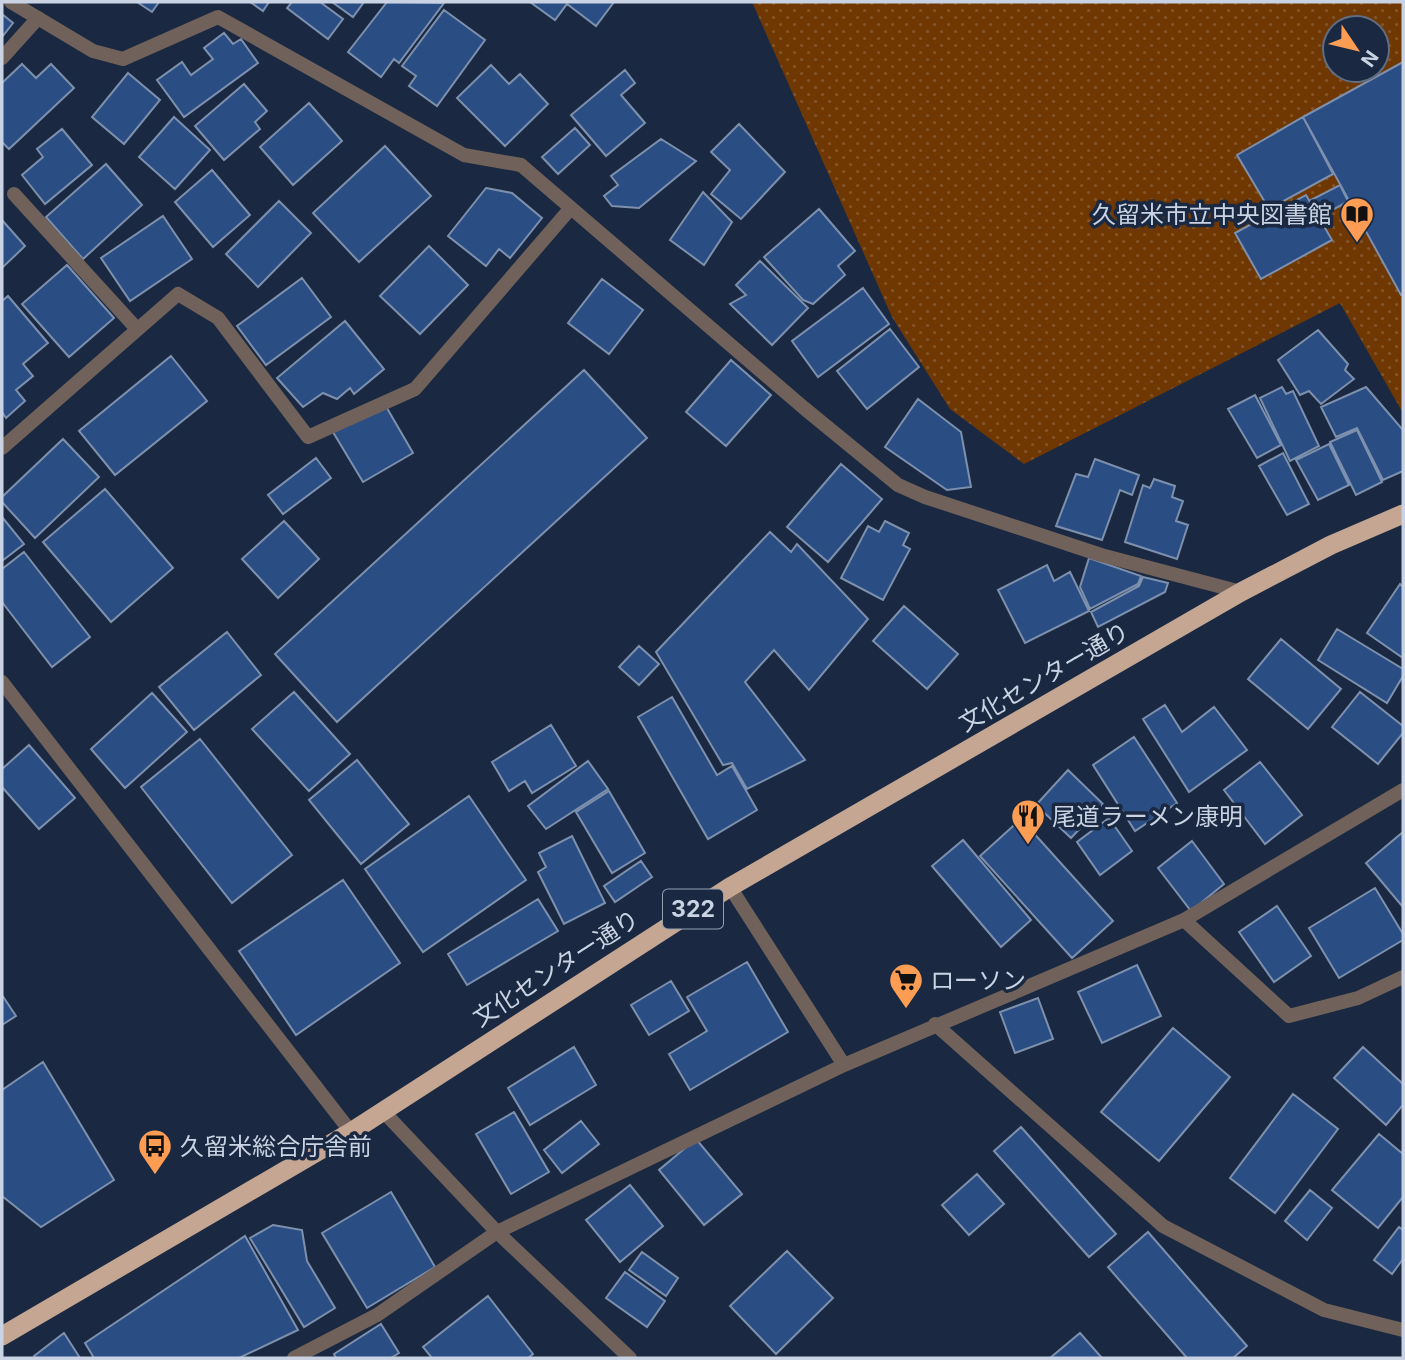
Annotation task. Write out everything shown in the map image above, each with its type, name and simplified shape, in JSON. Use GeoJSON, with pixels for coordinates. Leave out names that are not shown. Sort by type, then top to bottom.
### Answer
{"type":"FeatureCollection","features":[{"type":"Feature","properties":{"kind":"highway","name":"文化センター通り"},"geometry":{"type":"LineString","coordinates":[[2,1336],[351,1132],[730,887],[1241,592],[1331,545],[1403,514]]}},
{"type":"Feature","properties":{"kind":"street"},"geometry":{"type":"LineString","coordinates":[[11,2],[93,51],[123,59],[218,17],[464,155],[521,165],[898,485],[925,497],[1101,555],[1241,592]]}},
{"type":"Feature","properties":{"kind":"street"},"geometry":{"type":"LineString","coordinates":[[2,58],[38,18]]}},
{"type":"Feature","properties":{"kind":"street"},"geometry":{"type":"LineString","coordinates":[[14,194],[136,330]]}},
{"type":"Feature","properties":{"kind":"street"},"geometry":{"type":"LineString","coordinates":[[2,448],[178,293],[218,318],[308,437],[415,389],[570,209]]}},
{"type":"Feature","properties":{"kind":"street"},"geometry":{"type":"LineString","coordinates":[[2,682],[351,1132]]}},
{"type":"Feature","properties":{"kind":"street"},"geometry":{"type":"LineString","coordinates":[[294,1358],[377,1315],[497,1232],[844,1065],[1184,920],[1403,790]]}},
{"type":"Feature","properties":{"kind":"street"},"geometry":{"type":"LineString","coordinates":[[730,887],[844,1065]]}},
{"type":"Feature","properties":{"kind":"street"},"geometry":{"type":"LineString","coordinates":[[1184,920],[1289,1016],[1358,998],[1403,977]]}},
{"type":"Feature","properties":{"kind":"street"},"geometry":{"type":"LineString","coordinates":[[936,1024],[1163,1226],[1324,1310],[1403,1330]]}},
{"type":"Feature","properties":{"kind":"street"},"geometry":{"type":"LineString","coordinates":[[382,1110],[497,1232],[630,1358]]}},
{"type":"Feature","properties":{"kind":"shaded area"},"geometry":{"type":"Polygon","coordinates":[[[752,2],[1403,2],[1403,413],[1340,303],[1024,464],[950,409],[892,317],[752,2]]]}},
{"type":"Feature","properties":{"kind":"building"},"geometry":{"type":"Polygon","coordinates":[[[137,2],[159,2],[152,12],[137,2]]]}},
{"type":"Feature","properties":{"kind":"building"},"geometry":{"type":"Polygon","coordinates":[[[250,2],[269,2],[263,11],[250,2]]]}},
{"type":"Feature","properties":{"kind":"building"},"geometry":{"type":"Polygon","coordinates":[[[292,2],[320,2],[343,19],[328,39],[287,8],[292,2]]]}},
{"type":"Feature","properties":{"kind":"building"},"geometry":{"type":"Polygon","coordinates":[[[332,2],[364,2],[353,17],[332,2]]]}},
{"type":"Feature","properties":{"kind":"building"},"geometry":{"type":"Polygon","coordinates":[[[387,2],[444,3],[399,63],[394,59],[381,77],[348,52],[387,2]]]}},
{"type":"Feature","properties":{"kind":"building"},"geometry":{"type":"Polygon","coordinates":[[[530,2],[614,2],[596,26],[567,4],[555,20],[530,2]]]}},
{"type":"Feature","properties":{"kind":"building"},"geometry":{"type":"Polygon","coordinates":[[[444,10],[485,40],[437,106],[409,86],[416,76],[402,66],[444,10]]]}},
{"type":"Feature","properties":{"kind":"building"},"geometry":{"type":"Polygon","coordinates":[[[2,14],[13,23],[2,37],[2,14]]]}},
{"type":"Feature","properties":{"kind":"building"},"geometry":{"type":"Polygon","coordinates":[[[224,33],[233,44],[241,39],[258,63],[184,117],[157,80],[182,62],[191,75],[213,59],[204,48],[224,33]]]}},
{"type":"Feature","properties":{"kind":"building"},"geometry":{"type":"Polygon","coordinates":[[[1403,62],[1401,295],[1303,117],[1363,84],[1391,84],[1391,69],[1403,62]]]}},
{"type":"Feature","properties":{"kind":"building"},"geometry":{"type":"Polygon","coordinates":[[[22,64],[36,78],[51,64],[74,88],[9,149],[2,142],[2,83],[22,64]]]}},
{"type":"Feature","properties":{"kind":"building"},"geometry":{"type":"Polygon","coordinates":[[[491,65],[509,84],[520,74],[548,104],[505,146],[457,98],[491,65]]]}},
{"type":"Feature","properties":{"kind":"building"},"geometry":{"type":"Polygon","coordinates":[[[625,70],[635,83],[621,95],[645,123],[606,156],[571,115],[625,70]]]}},
{"type":"Feature","properties":{"kind":"building"},"geometry":{"type":"Polygon","coordinates":[[[128,73],[160,100],[124,144],[92,117],[128,73]]]}},
{"type":"Feature","properties":{"kind":"building"},"geometry":{"type":"Polygon","coordinates":[[[244,84],[267,111],[255,122],[260,129],[224,160],[195,126],[244,84]]]}},
{"type":"Feature","properties":{"kind":"building"},"geometry":{"type":"Polygon","coordinates":[[[309,103],[342,141],[293,185],[260,147],[309,103]]]}},
{"type":"Feature","properties":{"kind":"building"},"geometry":{"type":"Polygon","coordinates":[[[174,117],[210,150],[175,189],[139,157],[174,117]]]}},
{"type":"Feature","properties":{"kind":"building"},"geometry":{"type":"Polygon","coordinates":[[[1303,117],[1333,174],[1269,209],[1237,155],[1303,117]]]}},
{"type":"Feature","properties":{"kind":"building"},"geometry":{"type":"Polygon","coordinates":[[[739,124],[785,172],[741,219],[711,194],[730,170],[711,152],[739,124]]]}},
{"type":"Feature","properties":{"kind":"building"},"geometry":{"type":"Polygon","coordinates":[[[575,128],[590,145],[558,174],[542,157],[575,128]]]}},
{"type":"Feature","properties":{"kind":"building"},"geometry":{"type":"Polygon","coordinates":[[[62,129],[92,165],[45,204],[22,175],[43,157],[37,149],[62,129]]]}},
{"type":"Feature","properties":{"kind":"building"},"geometry":{"type":"Polygon","coordinates":[[[661,139],[696,161],[639,208],[612,206],[604,196],[618,185],[611,176],[661,139]]]}},
{"type":"Feature","properties":{"kind":"building"},"geometry":{"type":"Polygon","coordinates":[[[385,146],[431,196],[359,262],[313,213],[385,146]]]}},
{"type":"Feature","properties":{"kind":"building"},"geometry":{"type":"Polygon","coordinates":[[[106,164],[142,205],[83,259],[46,217],[106,164]]]}},
{"type":"Feature","properties":{"kind":"building"},"geometry":{"type":"Polygon","coordinates":[[[212,170],[250,215],[213,247],[175,202],[212,170]]]}},
{"type":"Feature","properties":{"kind":"building"},"geometry":{"type":"Polygon","coordinates":[[[1340,185],[1348,201],[1320,217],[1311,200],[1340,185]]]}},
{"type":"Feature","properties":{"kind":"building"},"geometry":{"type":"Polygon","coordinates":[[[486,188],[512,193],[542,218],[510,258],[499,249],[486,266],[448,236],[486,188]]]}},
{"type":"Feature","properties":{"kind":"building"},"geometry":{"type":"Polygon","coordinates":[[[703,192],[732,222],[704,265],[670,240],[703,192]]]}},
{"type":"Feature","properties":{"kind":"building"},"geometry":{"type":"Polygon","coordinates":[[[1306,195],[1332,240],[1261,279],[1235,233],[1306,195]]]}},
{"type":"Feature","properties":{"kind":"building"},"geometry":{"type":"Polygon","coordinates":[[[279,201],[311,233],[258,287],[226,254],[279,201]]]}},
{"type":"Feature","properties":{"kind":"building"},"geometry":{"type":"Polygon","coordinates":[[[819,209],[855,251],[838,266],[845,275],[813,304],[803,300],[764,257],[819,209]]]}},
{"type":"Feature","properties":{"kind":"building"},"geometry":{"type":"Polygon","coordinates":[[[163,216],[192,259],[130,301],[101,258],[163,216]]]}},
{"type":"Feature","properties":{"kind":"building"},"geometry":{"type":"Polygon","coordinates":[[[2,220],[25,246],[2,268],[2,220]]]}},
{"type":"Feature","properties":{"kind":"building"},"geometry":{"type":"Polygon","coordinates":[[[429,246],[468,285],[420,334],[380,296],[429,246]]]}},
{"type":"Feature","properties":{"kind":"building"},"geometry":{"type":"Polygon","coordinates":[[[760,261],[808,308],[772,345],[730,304],[746,295],[736,285],[760,261]]]}},
{"type":"Feature","properties":{"kind":"building"},"geometry":{"type":"Polygon","coordinates":[[[67,265],[114,318],[69,357],[22,304],[67,265]]]}},
{"type":"Feature","properties":{"kind":"building"},"geometry":{"type":"Polygon","coordinates":[[[302,278],[331,317],[266,365],[237,326],[302,278]]]}},
{"type":"Feature","properties":{"kind":"building"},"geometry":{"type":"Polygon","coordinates":[[[602,279],[643,310],[609,354],[568,323],[602,279]]]}},
{"type":"Feature","properties":{"kind":"building"},"geometry":{"type":"Polygon","coordinates":[[[863,288],[889,324],[818,377],[792,341],[863,288]]]}},
{"type":"Feature","properties":{"kind":"building"},"geometry":{"type":"Polygon","coordinates":[[[8,296],[48,343],[23,364],[33,376],[16,390],[25,401],[6,418],[2,412],[2,301],[8,296]]]}},
{"type":"Feature","properties":{"kind":"building"},"geometry":{"type":"Polygon","coordinates":[[[345,321],[384,369],[354,394],[350,388],[337,399],[323,393],[303,407],[277,378],[345,321]]]}},
{"type":"Feature","properties":{"kind":"building"},"geometry":{"type":"Polygon","coordinates":[[[890,329],[919,367],[867,409],[837,371],[890,329]]]}},
{"type":"Feature","properties":{"kind":"building"},"geometry":{"type":"Polygon","coordinates":[[[1318,330],[1348,364],[1345,370],[1354,379],[1321,404],[1309,391],[1300,395],[1278,360],[1318,330]]]}},
{"type":"Feature","properties":{"kind":"building"},"geometry":{"type":"Polygon","coordinates":[[[171,356],[207,401],[115,475],[79,431],[171,356]]]}},
{"type":"Feature","properties":{"kind":"building"},"geometry":{"type":"Polygon","coordinates":[[[731,360],[771,395],[726,446],[686,412],[731,360]]]}},
{"type":"Feature","properties":{"kind":"building"},"geometry":{"type":"Polygon","coordinates":[[[584,370],[647,438],[337,722],[275,654],[584,370]]]}},
{"type":"Feature","properties":{"kind":"building"},"geometry":{"type":"Polygon","coordinates":[[[1282,387],[1286,394],[1293,391],[1319,446],[1290,461],[1260,398],[1282,387]]]}},
{"type":"Feature","properties":{"kind":"building"},"geometry":{"type":"Polygon","coordinates":[[[1366,387],[1403,430],[1403,471],[1383,480],[1357,428],[1336,437],[1321,407],[1366,387]]]}},
{"type":"Feature","properties":{"kind":"building"},"geometry":{"type":"Polygon","coordinates":[[[1255,395],[1281,445],[1257,458],[1228,409],[1255,395]]]}},
{"type":"Feature","properties":{"kind":"building"},"geometry":{"type":"Polygon","coordinates":[[[918,399],[961,432],[971,487],[947,490],[885,447],[918,399]]]}},
{"type":"Feature","properties":{"kind":"building"},"geometry":{"type":"Polygon","coordinates":[[[384,403],[413,453],[363,482],[333,432],[384,403]]]}},
{"type":"Feature","properties":{"kind":"building"},"geometry":{"type":"Polygon","coordinates":[[[1357,430],[1382,482],[1356,495],[1330,442],[1357,430]]]}},
{"type":"Feature","properties":{"kind":"building"},"geometry":{"type":"Polygon","coordinates":[[[63,439],[99,477],[35,538],[2,502],[2,497],[63,439]]]}},
{"type":"Feature","properties":{"kind":"building"},"geometry":{"type":"Polygon","coordinates":[[[1329,444],[1349,485],[1318,500],[1296,460],[1329,444]]]}},
{"type":"Feature","properties":{"kind":"building"},"geometry":{"type":"Polygon","coordinates":[[[1283,453],[1309,504],[1287,515],[1259,466],[1283,453]]]}},
{"type":"Feature","properties":{"kind":"building"},"geometry":{"type":"Polygon","coordinates":[[[316,458],[331,478],[283,514],[268,495],[316,458]]]}},
{"type":"Feature","properties":{"kind":"building"},"geometry":{"type":"Polygon","coordinates":[[[1095,459],[1139,475],[1132,495],[1120,490],[1102,540],[1056,526],[1076,474],[1088,477],[1095,459]]]}},
{"type":"Feature","properties":{"kind":"building"},"geometry":{"type":"Polygon","coordinates":[[[841,464],[882,499],[828,562],[787,527],[841,464]]]}},
{"type":"Feature","properties":{"kind":"building"},"geometry":{"type":"Polygon","coordinates":[[[1154,479],[1175,486],[1172,497],[1183,501],[1176,521],[1188,525],[1177,559],[1125,542],[1143,485],[1150,488],[1154,479]]]}},
{"type":"Feature","properties":{"kind":"building"},"geometry":{"type":"Polygon","coordinates":[[[105,489],[173,568],[111,622],[43,542],[105,489]]]}},
{"type":"Feature","properties":{"kind":"building"},"geometry":{"type":"Polygon","coordinates":[[[2,517],[24,544],[2,561],[2,517]]]}},
{"type":"Feature","properties":{"kind":"building"},"geometry":{"type":"Polygon","coordinates":[[[284,521],[319,559],[278,598],[242,559],[284,521]]]}},
{"type":"Feature","properties":{"kind":"building"},"geometry":{"type":"Polygon","coordinates":[[[885,521],[909,533],[903,545],[910,549],[883,600],[841,578],[868,526],[879,532],[885,521]]]}},
{"type":"Feature","properties":{"kind":"building"},"geometry":{"type":"Polygon","coordinates":[[[770,532],[791,552],[797,544],[868,619],[809,690],[774,650],[745,682],[805,760],[747,789],[732,763],[723,765],[656,652],[770,532]]]}},
{"type":"Feature","properties":{"kind":"building"},"geometry":{"type":"Polygon","coordinates":[[[24,552],[90,637],[52,667],[2,602],[2,569],[24,552]]]}},
{"type":"Feature","properties":{"kind":"building"},"geometry":{"type":"Polygon","coordinates":[[[1089,558],[1141,576],[1138,584],[1090,609],[1080,587],[1089,558]]]}},
{"type":"Feature","properties":{"kind":"building"},"geometry":{"type":"Polygon","coordinates":[[[1047,565],[1054,581],[1070,572],[1089,611],[1025,643],[998,590],[1047,565]]]}},
{"type":"Feature","properties":{"kind":"building"},"geometry":{"type":"Polygon","coordinates":[[[1143,577],[1168,583],[1165,592],[1098,627],[1091,612],[1139,586],[1143,577]]]}},
{"type":"Feature","properties":{"kind":"building"},"geometry":{"type":"Polygon","coordinates":[[[1400,584],[1403,587],[1403,658],[1367,633],[1400,584]]]}},
{"type":"Feature","properties":{"kind":"building"},"geometry":{"type":"Polygon","coordinates":[[[904,606],[958,654],[927,689],[873,641],[904,606]]]}},
{"type":"Feature","properties":{"kind":"building"},"geometry":{"type":"Polygon","coordinates":[[[1337,629],[1403,669],[1403,676],[1387,703],[1318,660],[1337,629]]]}},
{"type":"Feature","properties":{"kind":"building"},"geometry":{"type":"Polygon","coordinates":[[[227,632],[261,675],[194,730],[159,687],[227,632]]]}},
{"type":"Feature","properties":{"kind":"building"},"geometry":{"type":"Polygon","coordinates":[[[1281,639],[1341,689],[1308,729],[1248,679],[1281,639]]]}},
{"type":"Feature","properties":{"kind":"building"},"geometry":{"type":"Polygon","coordinates":[[[639,646],[659,664],[639,685],[619,667],[639,646]]]}},
{"type":"Feature","properties":{"kind":"building"},"geometry":{"type":"Polygon","coordinates":[[[294,692],[350,754],[309,791],[252,729],[294,692]]]}},
{"type":"Feature","properties":{"kind":"building"},"geometry":{"type":"Polygon","coordinates":[[[1360,692],[1403,726],[1403,733],[1378,764],[1332,727],[1360,692]]]}},
{"type":"Feature","properties":{"kind":"building"},"geometry":{"type":"Polygon","coordinates":[[[152,693],[187,732],[125,788],[91,749],[152,693]]]}},
{"type":"Feature","properties":{"kind":"building"},"geometry":{"type":"Polygon","coordinates":[[[672,697],[717,775],[732,766],[757,810],[708,839],[638,717],[672,697]]]}},
{"type":"Feature","properties":{"kind":"building"},"geometry":{"type":"Polygon","coordinates":[[[1165,705],[1182,732],[1214,707],[1247,750],[1189,792],[1143,719],[1165,705]]]}},
{"type":"Feature","properties":{"kind":"building"},"geometry":{"type":"Polygon","coordinates":[[[551,725],[576,766],[532,793],[525,781],[509,791],[492,762],[551,725]]]}},
{"type":"Feature","properties":{"kind":"building"},"geometry":{"type":"Polygon","coordinates":[[[1134,737],[1177,803],[1135,831],[1093,765],[1134,737]]]}},
{"type":"Feature","properties":{"kind":"building"},"geometry":{"type":"Polygon","coordinates":[[[200,739],[292,855],[232,903],[141,787],[200,739]]]}},
{"type":"Feature","properties":{"kind":"building"},"geometry":{"type":"Polygon","coordinates":[[[29,745],[75,798],[39,829],[2,787],[2,769],[29,745]]]}},
{"type":"Feature","properties":{"kind":"building"},"geometry":{"type":"Polygon","coordinates":[[[357,760],[409,824],[361,864],[309,800],[357,760]]]}},
{"type":"Feature","properties":{"kind":"building"},"geometry":{"type":"Polygon","coordinates":[[[588,761],[608,789],[546,829],[528,806],[588,761]]]}},
{"type":"Feature","properties":{"kind":"building"},"geometry":{"type":"Polygon","coordinates":[[[1260,762],[1302,815],[1265,844],[1224,790],[1260,762]]]}},
{"type":"Feature","properties":{"kind":"building"},"geometry":{"type":"Polygon","coordinates":[[[1068,770],[1103,804],[1071,838],[1036,805],[1068,770]]]}},
{"type":"Feature","properties":{"kind":"building"},"geometry":{"type":"Polygon","coordinates":[[[609,791],[645,853],[612,873],[576,812],[609,791]]]}},
{"type":"Feature","properties":{"kind":"building"},"geometry":{"type":"Polygon","coordinates":[[[469,796],[526,880],[423,952],[365,869],[469,796]]]}},
{"type":"Feature","properties":{"kind":"building"},"geometry":{"type":"Polygon","coordinates":[[[1109,818],[1132,851],[1100,875],[1077,842],[1109,818]]]}},
{"type":"Feature","properties":{"kind":"building"},"geometry":{"type":"Polygon","coordinates":[[[1021,819],[1113,921],[1072,958],[980,856],[1021,819]]]}},
{"type":"Feature","properties":{"kind":"building"},"geometry":{"type":"Polygon","coordinates":[[[1403,832],[1403,905],[1402,906],[1366,863],[1403,832]]]}},
{"type":"Feature","properties":{"kind":"building"},"geometry":{"type":"Polygon","coordinates":[[[572,836],[605,903],[564,924],[538,872],[546,867],[539,853],[572,836]]]}},
{"type":"Feature","properties":{"kind":"building"},"geometry":{"type":"Polygon","coordinates":[[[963,840],[1031,920],[1001,947],[932,866],[963,840]]]}},
{"type":"Feature","properties":{"kind":"building"},"geometry":{"type":"Polygon","coordinates":[[[1192,841],[1224,884],[1191,911],[1158,868],[1192,841]]]}},
{"type":"Feature","properties":{"kind":"building"},"geometry":{"type":"Polygon","coordinates":[[[641,861],[652,877],[615,902],[604,886],[641,861]]]}},
{"type":"Feature","properties":{"kind":"building"},"geometry":{"type":"Polygon","coordinates":[[[343,880],[400,963],[296,1035],[239,951],[343,880]]]}},
{"type":"Feature","properties":{"kind":"building"},"geometry":{"type":"Polygon","coordinates":[[[1375,888],[1403,934],[1403,940],[1339,978],[1309,928],[1375,888]]]}},
{"type":"Feature","properties":{"kind":"building"},"geometry":{"type":"Polygon","coordinates":[[[538,899],[558,931],[467,985],[448,954],[538,899]]]}},
{"type":"Feature","properties":{"kind":"building"},"geometry":{"type":"Polygon","coordinates":[[[1277,906],[1311,956],[1274,982],[1239,932],[1277,906]]]}},
{"type":"Feature","properties":{"kind":"building"},"geometry":{"type":"Polygon","coordinates":[[[747,962],[788,1032],[690,1090],[669,1054],[707,1031],[687,997],[747,962]]]}},
{"type":"Feature","properties":{"kind":"building"},"geometry":{"type":"Polygon","coordinates":[[[1137,965],[1161,1016],[1102,1043],[1078,992],[1137,965]]]}},
{"type":"Feature","properties":{"kind":"building"},"geometry":{"type":"Polygon","coordinates":[[[671,981],[689,1011],[649,1035],[631,1005],[671,981]]]}},
{"type":"Feature","properties":{"kind":"building"},"geometry":{"type":"Polygon","coordinates":[[[2,995],[16,1016],[2,1025],[2,995]]]}},
{"type":"Feature","properties":{"kind":"building"},"geometry":{"type":"Polygon","coordinates":[[[1038,998],[1053,1039],[1015,1053],[1000,1012],[1038,998]]]}},
{"type":"Feature","properties":{"kind":"building"},"geometry":{"type":"Polygon","coordinates":[[[1173,1028],[1230,1077],[1159,1161],[1101,1112],[1173,1028]]]}},
{"type":"Feature","properties":{"kind":"building"},"geometry":{"type":"Polygon","coordinates":[[[574,1047],[596,1085],[530,1125],[508,1088],[574,1047]]]}},
{"type":"Feature","properties":{"kind":"building"},"geometry":{"type":"Polygon","coordinates":[[[1363,1047],[1403,1084],[1403,1105],[1386,1125],[1334,1078],[1363,1047]]]}},
{"type":"Feature","properties":{"kind":"building"},"geometry":{"type":"Polygon","coordinates":[[[43,1062],[114,1180],[41,1227],[2,1196],[2,1090],[43,1062]]]}},
{"type":"Feature","properties":{"kind":"building"},"geometry":{"type":"Polygon","coordinates":[[[1293,1094],[1338,1129],[1275,1213],[1230,1178],[1293,1094]]]}},
{"type":"Feature","properties":{"kind":"building"},"geometry":{"type":"Polygon","coordinates":[[[514,1112],[549,1172],[511,1194],[476,1134],[514,1112]]]}},
{"type":"Feature","properties":{"kind":"building"},"geometry":{"type":"Polygon","coordinates":[[[581,1121],[599,1144],[562,1173],[544,1150],[581,1121]]]}},
{"type":"Feature","properties":{"kind":"building"},"geometry":{"type":"Polygon","coordinates":[[[1021,1127],[1116,1234],[1089,1257],[994,1151],[1021,1127]]]}},
{"type":"Feature","properties":{"kind":"building"},"geometry":{"type":"Polygon","coordinates":[[[1379,1134],[1403,1154],[1403,1197],[1378,1228],[1332,1190],[1379,1134]]]}},
{"type":"Feature","properties":{"kind":"building"},"geometry":{"type":"Polygon","coordinates":[[[696,1139],[742,1194],[704,1225],[659,1170],[696,1139]]]}},
{"type":"Feature","properties":{"kind":"building"},"geometry":{"type":"Polygon","coordinates":[[[977,1174],[1004,1204],[969,1235],[942,1205],[977,1174]]]}},
{"type":"Feature","properties":{"kind":"building"},"geometry":{"type":"Polygon","coordinates":[[[630,1185],[663,1226],[620,1262],[586,1220],[630,1185]]]}},
{"type":"Feature","properties":{"kind":"building"},"geometry":{"type":"Polygon","coordinates":[[[1310,1190],[1332,1208],[1307,1240],[1285,1221],[1310,1190]]]}},
{"type":"Feature","properties":{"kind":"building"},"geometry":{"type":"Polygon","coordinates":[[[391,1192],[435,1267],[367,1308],[322,1233],[391,1192]]]}},
{"type":"Feature","properties":{"kind":"building"},"geometry":{"type":"Polygon","coordinates":[[[273,1225],[302,1230],[307,1261],[335,1308],[304,1327],[250,1238],[273,1225]]]}},
{"type":"Feature","properties":{"kind":"building"},"geometry":{"type":"Polygon","coordinates":[[[1399,1227],[1403,1230],[1403,1259],[1392,1274],[1374,1260],[1399,1227]]]}},
{"type":"Feature","properties":{"kind":"building"},"geometry":{"type":"Polygon","coordinates":[[[1148,1232],[1247,1346],[1233,1358],[1187,1358],[1108,1267],[1148,1232]]]}},
{"type":"Feature","properties":{"kind":"building"},"geometry":{"type":"Polygon","coordinates":[[[245,1236],[298,1330],[239,1358],[94,1358],[85,1343],[245,1236]]]}},
{"type":"Feature","properties":{"kind":"building"},"geometry":{"type":"Polygon","coordinates":[[[787,1251],[833,1298],[776,1354],[730,1306],[787,1251]]]}},
{"type":"Feature","properties":{"kind":"building"},"geometry":{"type":"Polygon","coordinates":[[[642,1252],[678,1278],[666,1296],[629,1270],[642,1252]]]}},
{"type":"Feature","properties":{"kind":"building"},"geometry":{"type":"Polygon","coordinates":[[[625,1272],[665,1301],[647,1327],[606,1298],[625,1272]]]}},
{"type":"Feature","properties":{"kind":"building"},"geometry":{"type":"Polygon","coordinates":[[[488,1296],[533,1354],[528,1358],[432,1358],[423,1347],[488,1296]]]}},
{"type":"Feature","properties":{"kind":"building"},"geometry":{"type":"Polygon","coordinates":[[[381,1324],[399,1353],[391,1358],[336,1358],[334,1354],[381,1324]]]}},
{"type":"Feature","properties":{"kind":"building"},"geometry":{"type":"Polygon","coordinates":[[[64,1333],[80,1358],[35,1358],[34,1356],[64,1333]]]}},
{"type":"Feature","properties":{"kind":"building"},"geometry":{"type":"Polygon","coordinates":[[[1080,1333],[1102,1358],[1050,1358],[1080,1333]]]}},
{"type":"Feature","properties":{"kind":"place","name":"久留米市立中央図書館"},"geometry":{"type":"Point","coordinates":[1357,244]}},
{"type":"Feature","properties":{"kind":"place","name":"尾道ラーメン康明"},"geometry":{"type":"Point","coordinates":[1028,846]}},
{"type":"Feature","properties":{"kind":"place","name":"ローソン"},"geometry":{"type":"Point","coordinates":[906,1010]}},
{"type":"Feature","properties":{"kind":"place","name":"久留米総合庁舎前"},"geometry":{"type":"Point","coordinates":[155,1176]}}]}
